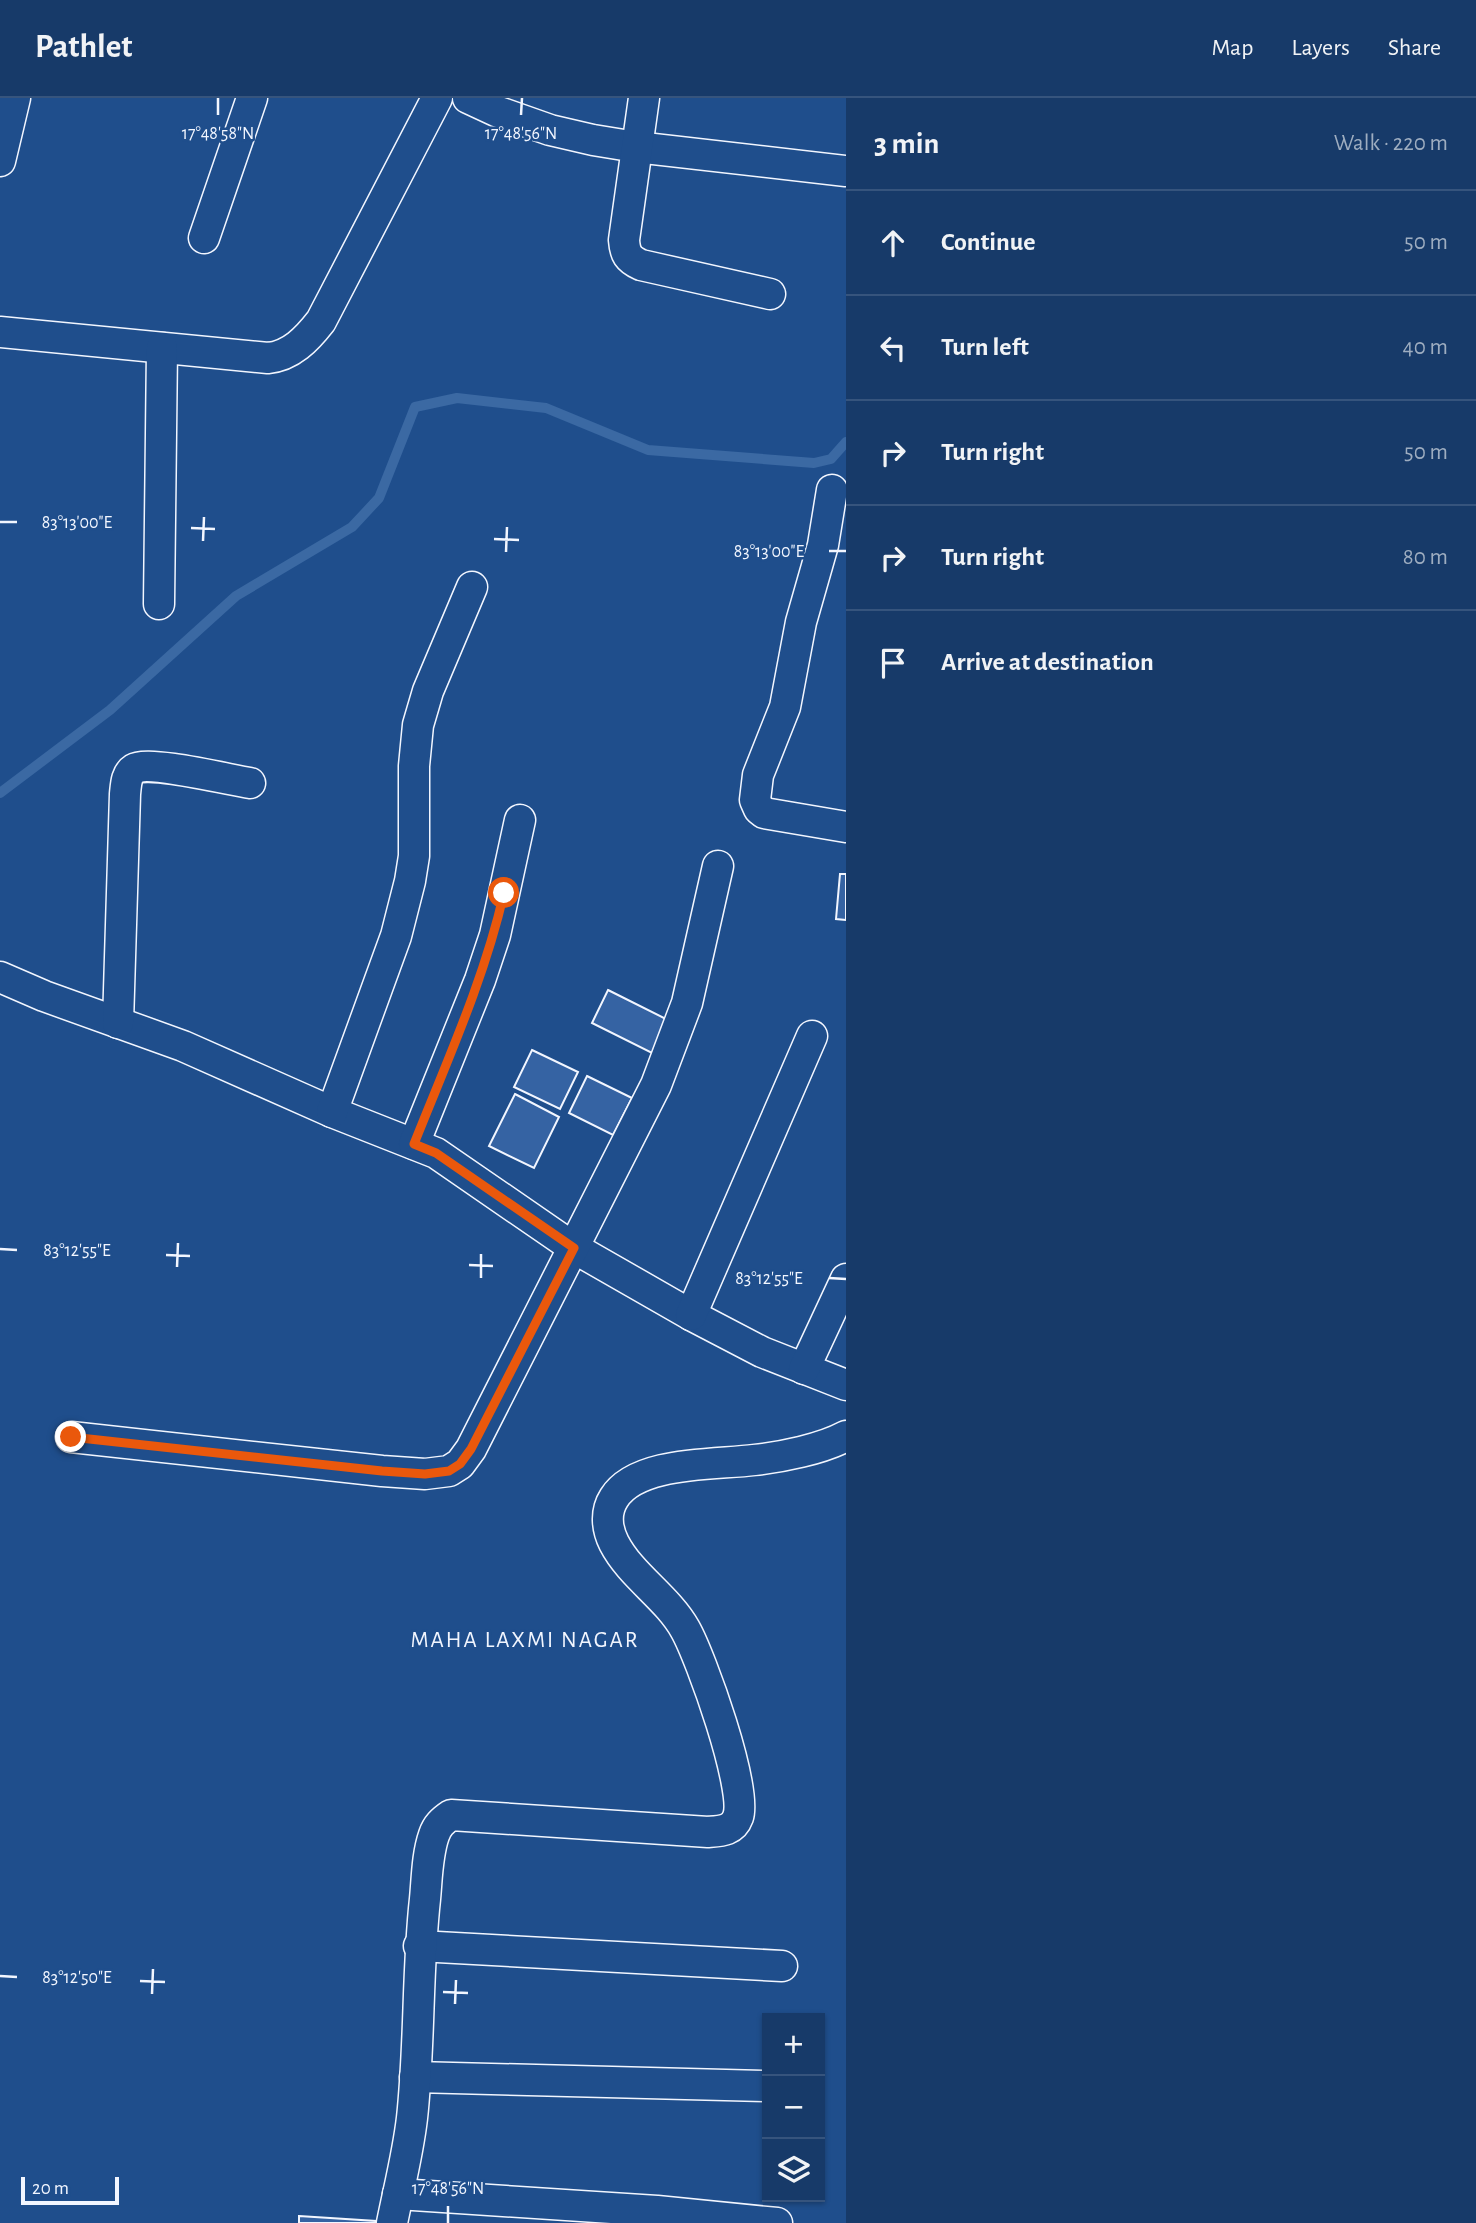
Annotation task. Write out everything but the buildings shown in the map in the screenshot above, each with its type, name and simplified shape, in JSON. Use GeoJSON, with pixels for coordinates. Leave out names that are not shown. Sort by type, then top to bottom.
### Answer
{"type":"FeatureCollection","features":[{"type":"Feature","properties":{"kind":"street"},"geometry":{"type":"LineString","coordinates":[[0,161],[15,98]]}},
{"type":"Feature","properties":{"kind":"street"},"geometry":{"type":"LineString","coordinates":[[204,238],[252,98]]}},
{"type":"Feature","properties":{"kind":"street"},"geometry":{"type":"LineString","coordinates":[[0,332],[268,358],[282,356],[309,335],[321,321],[437,98]]}},
{"type":"Feature","properties":{"kind":"street"},"geometry":{"type":"LineString","coordinates":[[468,98],[550,130],[636,147],[846,171]]}},
{"type":"Feature","properties":{"kind":"street"},"geometry":{"type":"LineString","coordinates":[[644,98],[624,240],[625,252],[630,260],[641,265],[770,294]]}},
{"type":"Feature","properties":{"kind":"street"},"geometry":{"type":"LineString","coordinates":[[159,604],[162,348]]}},
{"type":"Feature","properties":{"kind":"street"},"geometry":{"type":"LineString","coordinates":[[832,490],[822,545],[801,622],[785,707],[758,775],[755,800],[764,813],[846,827]]}},
{"type":"Feature","properties":{"kind":"street"},"geometry":{"type":"LineString","coordinates":[[332,1112],[396,936],[410,881],[414,856],[414,766],[418,725],[428,691],[472,587]]}},
{"type":"Feature","properties":{"kind":"street"},"geometry":{"type":"LineString","coordinates":[[118,1023],[125,794],[128,775],[134,769],[152,766],[250,783]]}},
{"type":"Feature","properties":{"kind":"street"},"geometry":{"type":"LineString","coordinates":[[414,1144],[480,980],[495,935],[520,820]]}},
{"type":"Feature","properties":{"kind":"street"},"geometry":{"type":"LineString","coordinates":[[71,1437],[425,1474],[449,1471],[460,1464],[471,1449],[656,1085],[687,1003],[718,866]]}},
{"type":"Feature","properties":{"kind":"street"},"geometry":{"type":"LineString","coordinates":[[0,977],[44,996],[183,1046],[332,1112],[436,1153],[574,1248],[691,1315],[762,1352],[846,1385]]}},
{"type":"Feature","properties":{"kind":"street"},"geometry":{"type":"LineString","coordinates":[[691,1315],[813,1036]]}},
{"type":"Feature","properties":{"kind":"street"},"geometry":{"type":"LineString","coordinates":[[804,1369],[846,1279]]}},
{"type":"Feature","properties":{"kind":"street"},"geometry":{"type":"LineString","coordinates":[[392,2223],[407,2156],[415,2077],[419,1946],[430,1850],[435,1832],[442,1821],[451,1815],[708,1832],[723,1831],[735,1822],[740,1806],[739,1789],[718,1711],[685,1629],[614,1544],[608,1526],[608,1511],[614,1497],[637,1479],[667,1469],[756,1460],[845,1440]]}},
{"type":"Feature","properties":{"kind":"street"},"geometry":{"type":"LineString","coordinates":[[419,1946],[782,1966]]}},
{"type":"Feature","properties":{"kind":"street"},"geometry":{"type":"LineString","coordinates":[[415,2077],[762,2087]]}},
{"type":"Feature","properties":{"kind":"street"},"geometry":{"type":"LineString","coordinates":[[398,2194],[511,2212],[777,2223]]}},
{"type":"Feature","properties":{"kind":"waterway"},"geometry":{"type":"LineString","coordinates":[[0,793],[110,710],[236,596],[352,527],[379,498],[415,407],[457,398],[546,408],[648,450],[814,463],[831,459],[846,442]]}},
{"type":"Feature","properties":{"kind":"district","name":"MAHA LAXMI NAGAR"},"geometry":{"type":"Point","coordinates":[525,1639]}},
{"type":"Feature","properties":{"kind":"route"},"geometry":{"type":"LineString","coordinates":[[71,1437],[425,1474],[449,1471],[460,1464],[471,1449],[574,1248],[436,1153],[414,1144],[480,980],[495,935],[504,893]]}}]}
